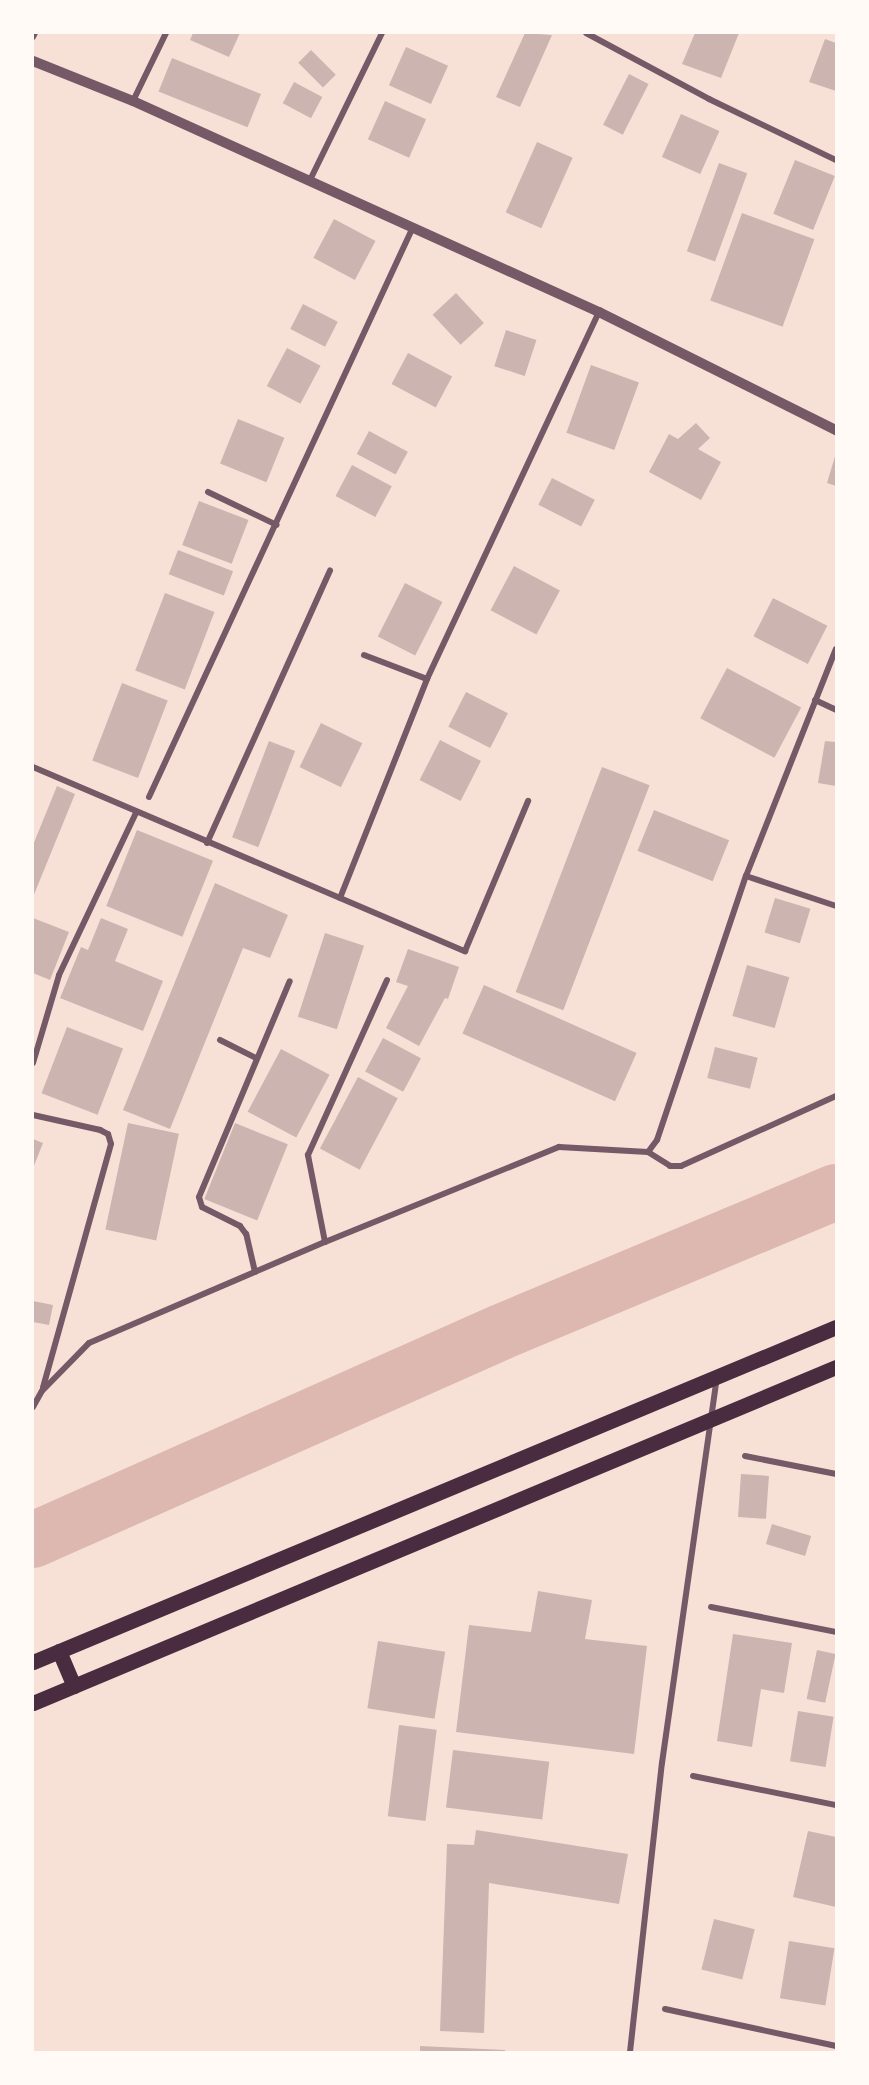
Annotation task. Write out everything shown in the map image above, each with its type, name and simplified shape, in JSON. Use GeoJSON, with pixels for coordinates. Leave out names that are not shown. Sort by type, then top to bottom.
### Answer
{"type":"FeatureCollection","features":[{"type":"Feature","properties":{"kind":"main road"},"geometry":{"type":"LineString","coordinates":[[33,1662],[836,1327]]}},
{"type":"Feature","properties":{"kind":"main road"},"geometry":{"type":"LineString","coordinates":[[33,1703],[836,1367]]}},
{"type":"Feature","properties":{"kind":"main road"},"geometry":{"type":"LineString","coordinates":[[59,1650],[74,1686]]}},
{"type":"Feature","properties":{"kind":"street"},"geometry":{"type":"LineString","coordinates":[[33,38],[35,33]]}},
{"type":"Feature","properties":{"kind":"street"},"geometry":{"type":"LineString","coordinates":[[134,101],[166,33]]}},
{"type":"Feature","properties":{"kind":"street"},"geometry":{"type":"LineString","coordinates":[[310,180],[382,33]]}},
{"type":"Feature","properties":{"kind":"street"},"geometry":{"type":"LineString","coordinates":[[586,33],[709,99],[836,160]]}},
{"type":"Feature","properties":{"kind":"street"},"geometry":{"type":"LineString","coordinates":[[33,61],[134,101],[599,312],[836,430]]}},
{"type":"Feature","properties":{"kind":"street"},"geometry":{"type":"LineString","coordinates":[[149,797],[277,525],[413,227]]}},
{"type":"Feature","properties":{"kind":"street"},"geometry":{"type":"LineString","coordinates":[[340,898],[427,679],[599,312]]}},
{"type":"Feature","properties":{"kind":"street"},"geometry":{"type":"LineString","coordinates":[[208,492],[277,525]]}},
{"type":"Feature","properties":{"kind":"street"},"geometry":{"type":"LineString","coordinates":[[207,843],[330,571]]}},
{"type":"Feature","properties":{"kind":"street"},"geometry":{"type":"LineString","coordinates":[[648,1152],[657,1140],[747,876],[814,700],[836,649]]}},
{"type":"Feature","properties":{"kind":"street"},"geometry":{"type":"LineString","coordinates":[[364,655],[427,679]]}},
{"type":"Feature","properties":{"kind":"street"},"geometry":{"type":"LineString","coordinates":[[814,700],[836,710]]}},
{"type":"Feature","properties":{"kind":"street"},"geometry":{"type":"LineString","coordinates":[[33,767],[136,813],[465,951],[528,801]]}},
{"type":"Feature","properties":{"kind":"street"},"geometry":{"type":"LineString","coordinates":[[33,1063],[59,975],[136,813]]}},
{"type":"Feature","properties":{"kind":"street"},"geometry":{"type":"LineString","coordinates":[[747,876],[836,906]]}},
{"type":"Feature","properties":{"kind":"street"},"geometry":{"type":"LineString","coordinates":[[325,1242],[308,1155],[387,980]]}},
{"type":"Feature","properties":{"kind":"street"},"geometry":{"type":"LineString","coordinates":[[255,1272],[246,1234],[240,1226],[202,1208],[198,1197],[290,981]]}},
{"type":"Feature","properties":{"kind":"street"},"geometry":{"type":"LineString","coordinates":[[220,1040],[256,1058]]}},
{"type":"Feature","properties":{"kind":"street"},"geometry":{"type":"LineString","coordinates":[[42,1391],[89,1343],[325,1242],[559,1147],[576,1145],[636,1154],[648,1152],[670,1166],[681,1166],[836,1096]]}},
{"type":"Feature","properties":{"kind":"street"},"geometry":{"type":"LineString","coordinates":[[33,1115],[100,1130],[108,1134],[111,1144],[42,1391],[33,1407]]}},
{"type":"Feature","properties":{"kind":"street"},"geometry":{"type":"LineString","coordinates":[[630,2052],[662,1763],[717,1377]]}},
{"type":"Feature","properties":{"kind":"street"},"geometry":{"type":"LineString","coordinates":[[745,1456],[836,1474]]}},
{"type":"Feature","properties":{"kind":"street"},"geometry":{"type":"LineString","coordinates":[[711,1607],[836,1632]]}},
{"type":"Feature","properties":{"kind":"street"},"geometry":{"type":"LineString","coordinates":[[693,1776],[836,1805]]}},
{"type":"Feature","properties":{"kind":"street"},"geometry":{"type":"LineString","coordinates":[[665,2009],[836,2046]]}},
{"type":"Feature","properties":{"kind":"building"},"geometry":{"type":"Polygon","coordinates":[[[193,33],[240,33],[229,57],[190,40],[193,33]]]}},
{"type":"Feature","properties":{"kind":"building"},"geometry":{"type":"Polygon","coordinates":[[[525,33],[552,35],[520,107],[496,97],[525,33]]]}},
{"type":"Feature","properties":{"kind":"building"},"geometry":{"type":"Polygon","coordinates":[[[695,33],[739,33],[721,78],[682,64],[695,33]]]}},
{"type":"Feature","properties":{"kind":"building"},"geometry":{"type":"Polygon","coordinates":[[[825,39],[836,43],[836,91],[809,82],[825,39]]]}},
{"type":"Feature","properties":{"kind":"building"},"geometry":{"type":"Polygon","coordinates":[[[406,47],[448,66],[431,104],[389,85],[406,47]]]}},
{"type":"Feature","properties":{"kind":"building"},"geometry":{"type":"Polygon","coordinates":[[[311,50],[336,75],[323,87],[298,63],[311,50]]]}},
{"type":"Feature","properties":{"kind":"building"},"geometry":{"type":"Polygon","coordinates":[[[172,58],[261,94],[248,127],[159,91],[172,58]]]}},
{"type":"Feature","properties":{"kind":"building"},"geometry":{"type":"Polygon","coordinates":[[[629,74],[649,84],[623,135],[603,125],[629,74]]]}},
{"type":"Feature","properties":{"kind":"building"},"geometry":{"type":"Polygon","coordinates":[[[294,82],[322,97],[311,118],[283,103],[294,82]]]}},
{"type":"Feature","properties":{"kind":"building"},"geometry":{"type":"Polygon","coordinates":[[[385,101],[426,119],[409,158],[368,139],[385,101]]]}},
{"type":"Feature","properties":{"kind":"building"},"geometry":{"type":"Polygon","coordinates":[[[681,114],[719,131],[700,174],[662,157],[681,114]]]}},
{"type":"Feature","properties":{"kind":"building"},"geometry":{"type":"Polygon","coordinates":[[[537,142],[573,158],[541,228],[506,212],[537,142]]]}},
{"type":"Feature","properties":{"kind":"building"},"geometry":{"type":"Polygon","coordinates":[[[795,160],[835,176],[813,230],[773,214],[795,160]]]}},
{"type":"Feature","properties":{"kind":"building"},"geometry":{"type":"Polygon","coordinates":[[[719,163],[747,173],[715,262],[687,251],[719,163]]]}},
{"type":"Feature","properties":{"kind":"building"},"geometry":{"type":"Polygon","coordinates":[[[742,213],[814,239],[783,327],[710,300],[742,213]]]}},
{"type":"Feature","properties":{"kind":"building"},"geometry":{"type":"Polygon","coordinates":[[[334,219],[375,241],[355,280],[313,258],[334,219]]]}},
{"type":"Feature","properties":{"kind":"building"},"geometry":{"type":"Polygon","coordinates":[[[456,293],[484,323],[461,345],[433,315],[456,293]]]}},
{"type":"Feature","properties":{"kind":"building"},"geometry":{"type":"Polygon","coordinates":[[[303,304],[338,322],[325,347],[290,329],[303,304]]]}},
{"type":"Feature","properties":{"kind":"building"},"geometry":{"type":"Polygon","coordinates":[[[506,330],[536,340],[525,376],[494,366],[506,330]]]}},
{"type":"Feature","properties":{"kind":"building"},"geometry":{"type":"Polygon","coordinates":[[[287,348],[321,366],[300,404],[267,386],[287,348]]]}},
{"type":"Feature","properties":{"kind":"building"},"geometry":{"type":"Polygon","coordinates":[[[408,353],[452,376],[436,407],[392,384],[408,353]]]}},
{"type":"Feature","properties":{"kind":"building"},"geometry":{"type":"Polygon","coordinates":[[[591,365],[639,382],[614,450],[566,433],[591,365]]]}},
{"type":"Feature","properties":{"kind":"building"},"geometry":{"type":"Polygon","coordinates":[[[238,419],[284,438],[266,482],[220,464],[238,419]]]}},
{"type":"Feature","properties":{"kind":"building"},"geometry":{"type":"Polygon","coordinates":[[[696,423],[710,438],[698,449],[721,462],[701,500],[649,472],[669,434],[678,439],[696,423]]]}},
{"type":"Feature","properties":{"kind":"building"},"geometry":{"type":"Polygon","coordinates":[[[369,431],[408,452],[396,475],[357,454],[369,431]]]}},
{"type":"Feature","properties":{"kind":"building"},"geometry":{"type":"Polygon","coordinates":[[[836,453],[836,486],[827,483],[836,453]]]}},
{"type":"Feature","properties":{"kind":"building"},"geometry":{"type":"Polygon","coordinates":[[[352,465],[392,486],[375,517],[336,496],[352,465]]]}},
{"type":"Feature","properties":{"kind":"building"},"geometry":{"type":"Polygon","coordinates":[[[552,478],[595,500],[581,527],[538,505],[552,478]]]}},
{"type":"Feature","properties":{"kind":"building"},"geometry":{"type":"Polygon","coordinates":[[[199,501],[248,520],[232,564],[182,545],[199,501]]]}},
{"type":"Feature","properties":{"kind":"building"},"geometry":{"type":"Polygon","coordinates":[[[178,550],[233,571],[224,595],[169,574],[178,550]]]}},
{"type":"Feature","properties":{"kind":"building"},"geometry":{"type":"Polygon","coordinates":[[[514,566],[560,590],[536,635],[491,610],[514,566]]]}},
{"type":"Feature","properties":{"kind":"building"},"geometry":{"type":"Polygon","coordinates":[[[405,583],[442,602],[415,656],[378,636],[405,583]]]}},
{"type":"Feature","properties":{"kind":"building"},"geometry":{"type":"Polygon","coordinates":[[[165,593],[214,612],[185,689],[135,670],[165,593]]]}},
{"type":"Feature","properties":{"kind":"building"},"geometry":{"type":"Polygon","coordinates":[[[773,598],[827,626],[808,664],[753,636],[773,598]]]}},
{"type":"Feature","properties":{"kind":"building"},"geometry":{"type":"Polygon","coordinates":[[[727,668],[801,707],[774,758],[700,718],[727,668]]]}},
{"type":"Feature","properties":{"kind":"building"},"geometry":{"type":"Polygon","coordinates":[[[122,683],[168,701],[138,778],[92,760],[122,683]]]}},
{"type":"Feature","properties":{"kind":"building"},"geometry":{"type":"Polygon","coordinates":[[[466,692],[508,713],[490,748],[448,727],[466,692]]]}},
{"type":"Feature","properties":{"kind":"building"},"geometry":{"type":"Polygon","coordinates":[[[321,723],[362,743],[341,787],[300,767],[321,723]]]}},
{"type":"Feature","properties":{"kind":"building"},"geometry":{"type":"Polygon","coordinates":[[[440,740],[481,761],[461,801],[420,780],[440,740]]]}},
{"type":"Feature","properties":{"kind":"building"},"geometry":{"type":"Polygon","coordinates":[[[269,741],[295,751],[258,847],[232,837],[269,741]]]}},
{"type":"Feature","properties":{"kind":"building"},"geometry":{"type":"Polygon","coordinates":[[[825,741],[836,742],[836,786],[818,783],[825,741]]]}},
{"type":"Feature","properties":{"kind":"building"},"geometry":{"type":"Polygon","coordinates":[[[602,767],[650,785],[563,1010],[516,992],[602,767]]]}},
{"type":"Feature","properties":{"kind":"building"},"geometry":{"type":"Polygon","coordinates":[[[57,786],[75,794],[33,897],[33,845],[57,786]]]}},
{"type":"Feature","properties":{"kind":"building"},"geometry":{"type":"Polygon","coordinates":[[[654,810],[729,840],[713,881],[638,851],[654,810]]]}},
{"type":"Feature","properties":{"kind":"building"},"geometry":{"type":"Polygon","coordinates":[[[137,830],[213,861],[182,937],[106,906],[137,830]]]}},
{"type":"Feature","properties":{"kind":"building"},"geometry":{"type":"Polygon","coordinates":[[[215,883],[288,915],[270,958],[243,948],[170,1129],[123,1110],[215,883]]]}},
{"type":"Feature","properties":{"kind":"building"},"geometry":{"type":"Polygon","coordinates":[[[775,898],[810,909],[800,943],[764,932],[775,898]]]}},
{"type":"Feature","properties":{"kind":"building"},"geometry":{"type":"Polygon","coordinates":[[[33,918],[69,932],[50,980],[33,973],[33,918]]]}},
{"type":"Feature","properties":{"kind":"building"},"geometry":{"type":"Polygon","coordinates":[[[101,918],[128,929],[115,961],[163,981],[143,1031],[60,998],[81,947],[88,950],[101,918]]]}},
{"type":"Feature","properties":{"kind":"building"},"geometry":{"type":"Polygon","coordinates":[[[325,933],[364,946],[337,1029],[298,1017],[325,933]]]}},
{"type":"Feature","properties":{"kind":"building"},"geometry":{"type":"Polygon","coordinates":[[[408,949],[459,967],[448,999],[445,998],[419,1046],[386,1028],[408,986],[396,982],[408,949]]]}},
{"type":"Feature","properties":{"kind":"building"},"geometry":{"type":"Polygon","coordinates":[[[747,965],[789,977],[775,1028],[732,1016],[747,965]]]}},
{"type":"Feature","properties":{"kind":"building"},"geometry":{"type":"Polygon","coordinates":[[[484,985],[637,1053],[615,1101],[462,1033],[484,985]]]}},
{"type":"Feature","properties":{"kind":"building"},"geometry":{"type":"Polygon","coordinates":[[[67,1027],[123,1049],[98,1115],[42,1093],[67,1027]]]}},
{"type":"Feature","properties":{"kind":"building"},"geometry":{"type":"Polygon","coordinates":[[[383,1038],[421,1058],[403,1092],[365,1072],[383,1038]]]}},
{"type":"Feature","properties":{"kind":"building"},"geometry":{"type":"Polygon","coordinates":[[[715,1047],[758,1058],[750,1089],[707,1078],[715,1047]]]}},
{"type":"Feature","properties":{"kind":"building"},"geometry":{"type":"Polygon","coordinates":[[[281,1049],[330,1075],[296,1138],[248,1112],[281,1049]]]}},
{"type":"Feature","properties":{"kind":"building"},"geometry":{"type":"Polygon","coordinates":[[[358,1077],[398,1098],[360,1170],[320,1149],[358,1077]]]}},
{"type":"Feature","properties":{"kind":"building"},"geometry":{"type":"Polygon","coordinates":[[[128,1123],[179,1134],[156,1240],[105,1230],[128,1123]]]}},
{"type":"Feature","properties":{"kind":"building"},"geometry":{"type":"Polygon","coordinates":[[[235,1123],[288,1144],[257,1220],[204,1199],[235,1123]]]}},
{"type":"Feature","properties":{"kind":"building"},"geometry":{"type":"Polygon","coordinates":[[[33,1139],[43,1143],[33,1168],[33,1139]]]}},
{"type":"Feature","properties":{"kind":"building"},"geometry":{"type":"Polygon","coordinates":[[[33,1301],[53,1305],[49,1325],[33,1322],[33,1301]]]}},
{"type":"Feature","properties":{"kind":"building"},"geometry":{"type":"Polygon","coordinates":[[[741,1474],[769,1476],[766,1519],[738,1517],[741,1474]]]}},
{"type":"Feature","properties":{"kind":"building"},"geometry":{"type":"Polygon","coordinates":[[[772,1524],[811,1536],[805,1556],[766,1544],[772,1524]]]}},
{"type":"Feature","properties":{"kind":"building"},"geometry":{"type":"Polygon","coordinates":[[[538,1591],[592,1600],[585,1639],[647,1646],[634,1754],[456,1732],[469,1625],[531,1632],[538,1591]]]}},
{"type":"Feature","properties":{"kind":"building"},"geometry":{"type":"Polygon","coordinates":[[[733,1634],[792,1643],[784,1693],[761,1689],[752,1747],[717,1741],[733,1634]]]}},
{"type":"Feature","properties":{"kind":"building"},"geometry":{"type":"Polygon","coordinates":[[[378,1641],[445,1652],[435,1719],[367,1708],[378,1641]]]}},
{"type":"Feature","properties":{"kind":"building"},"geometry":{"type":"Polygon","coordinates":[[[817,1650],[836,1654],[825,1703],[807,1699],[817,1650]]]}},
{"type":"Feature","properties":{"kind":"building"},"geometry":{"type":"Polygon","coordinates":[[[798,1711],[834,1717],[826,1767],[790,1761],[798,1711]]]}},
{"type":"Feature","properties":{"kind":"building"},"geometry":{"type":"Polygon","coordinates":[[[399,1725],[437,1730],[426,1821],[388,1816],[399,1725]]]}},
{"type":"Feature","properties":{"kind":"building"},"geometry":{"type":"Polygon","coordinates":[[[453,1750],[549,1762],[542,1819],[446,1808],[453,1750]]]}},
{"type":"Feature","properties":{"kind":"building"},"geometry":{"type":"Polygon","coordinates":[[[476,1830],[628,1854],[619,1904],[489,1883],[484,2033],[440,2031],[447,1844],[474,1845],[476,1830]]]}},
{"type":"Feature","properties":{"kind":"building"},"geometry":{"type":"Polygon","coordinates":[[[808,1831],[836,1837],[836,1907],[793,1897],[808,1831]]]}},
{"type":"Feature","properties":{"kind":"building"},"geometry":{"type":"Polygon","coordinates":[[[714,1919],[755,1929],[742,1980],[701,1969],[714,1919]]]}},
{"type":"Feature","properties":{"kind":"building"},"geometry":{"type":"Polygon","coordinates":[[[789,1941],[834,1948],[825,2005],[780,1998],[789,1941]]]}},
{"type":"Feature","properties":{"kind":"building"},"geometry":{"type":"Polygon","coordinates":[[[420,2046],[505,2050],[505,2052],[420,2052],[420,2046]]]}},
{"type":"Feature","properties":{"kind":"waterway"},"geometry":{"type":"LineString","coordinates":[[33,1540],[501,1332],[836,1192]]}}]}
